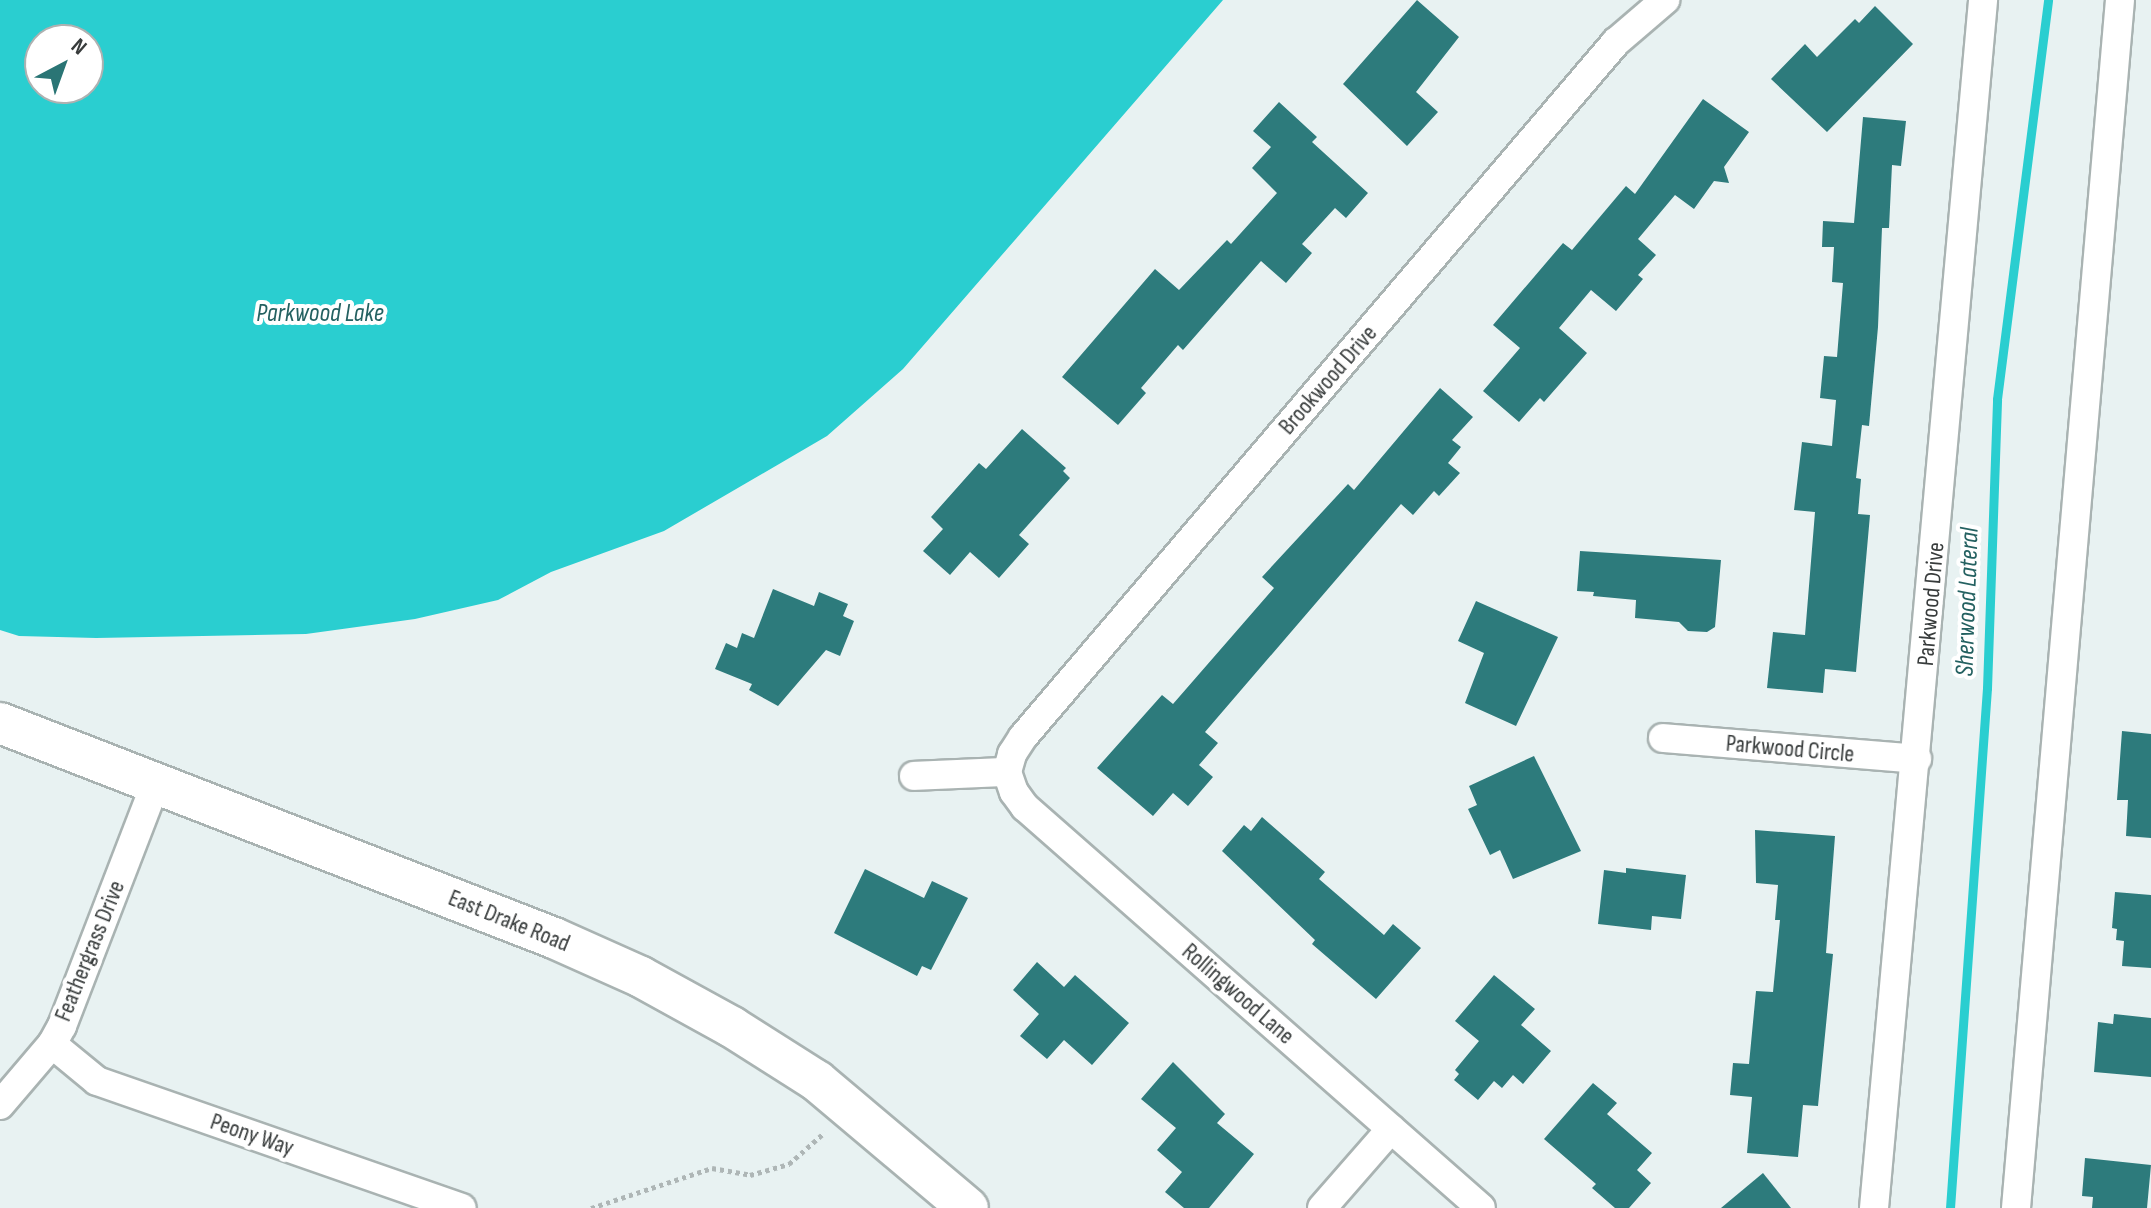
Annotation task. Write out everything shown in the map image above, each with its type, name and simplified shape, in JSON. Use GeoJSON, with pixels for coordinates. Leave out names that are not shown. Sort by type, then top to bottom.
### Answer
{"type":"FeatureCollection","features":[{"type":"Feature","properties":{"kind":"main road","name":"East Drake Road"},"geometry":{"type":"LineString","coordinates":[[0,723],[554,938],[641,977],[732,1027],[848,1106],[968,1208]]}},
{"type":"Feature","properties":{"kind":"street","name":"Brookwood Drive"},"geometry":{"type":"LineString","coordinates":[[1007,772],[1012,754],[1033,725],[1616,42],[1665,0]]}},
{"type":"Feature","properties":{"kind":"street","name":"Parkwood Drive"},"geometry":{"type":"LineString","coordinates":[[1874,1208],[1917,759],[1983,0]]}},
{"type":"Feature","properties":{"kind":"street"},"geometry":{"type":"LineString","coordinates":[[2016,1208],[2120,0]]}},
{"type":"Feature","properties":{"kind":"street","name":"Parkwood Circle"},"geometry":{"type":"LineString","coordinates":[[1663,738],[1917,759]]}},
{"type":"Feature","properties":{"kind":"street"},"geometry":{"type":"LineString","coordinates":[[914,776],[1007,772]]}},
{"type":"Feature","properties":{"kind":"street","name":"Rollingwood Lane"},"geometry":{"type":"LineString","coordinates":[[1007,772],[1014,792],[1025,807],[1481,1208]]}},
{"type":"Feature","properties":{"kind":"street","name":"Feathergrass Drive"},"geometry":{"type":"LineString","coordinates":[[0,1105],[52,1044],[156,783]]}},
{"type":"Feature","properties":{"kind":"street","name":"Peony Way"},"geometry":{"type":"LineString","coordinates":[[52,1044],[97,1081],[462,1208]]}},
{"type":"Feature","properties":{"kind":"street"},"geometry":{"type":"LineString","coordinates":[[1322,1208],[1391,1129]]}},
{"type":"Feature","properties":{"kind":"path"},"geometry":{"type":"LineString","coordinates":[[591,1208],[712,1168],[750,1175],[789,1164],[814,1146],[848,1106]]}},
{"type":"Feature","properties":{"kind":"water","name":"Parkwood Lake"},"geometry":{"type":"Polygon","coordinates":[[[0,0],[1223,0],[903,369],[827,436],[664,531],[551,572],[498,600],[415,619],[306,634],[96,638],[19,636],[0,630],[0,0]]]}},
{"type":"Feature","properties":{"kind":"building"},"geometry":{"type":"Polygon","coordinates":[[[1417,0],[1459,37],[1416,92],[1438,112],[1407,146],[1343,84],[1417,0]]]}},
{"type":"Feature","properties":{"kind":"building"},"geometry":{"type":"Polygon","coordinates":[[[1875,6],[1913,44],[1827,132],[1771,79],[1805,44],[1817,57],[1855,19],[1859,23],[1875,6]]]}},
{"type":"Feature","properties":{"kind":"building"},"geometry":{"type":"Polygon","coordinates":[[[1703,99],[1749,132],[1724,167],[1729,183],[1714,181],[1694,209],[1675,195],[1638,239],[1656,255],[1638,275],[1643,279],[1616,311],[1591,290],[1559,328],[1587,353],[1544,402],[1540,398],[1519,422],[1483,391],[1520,348],[1493,325],[1563,243],[1572,250],[1626,186],[1635,194],[1703,99]]]}},
{"type":"Feature","properties":{"kind":"building"},"geometry":{"type":"Polygon","coordinates":[[[1279,102],[1317,137],[1312,142],[1368,193],[1346,218],[1335,208],[1302,244],[1312,253],[1286,283],[1261,261],[1183,350],[1178,345],[1141,388],[1146,393],[1118,425],[1062,377],[1155,269],[1179,290],[1227,240],[1231,244],[1277,193],[1252,168],[1271,147],[1253,131],[1279,102]]]}},
{"type":"Feature","properties":{"kind":"building"},"geometry":{"type":"Polygon","coordinates":[[[1863,117],[1906,121],[1901,166],[1892,165],[1889,228],[1882,228],[1878,327],[1869,426],[1862,425],[1856,478],[1861,479],[1858,514],[1870,515],[1856,672],[1825,669],[1823,693],[1767,688],[1773,632],[1805,635],[1815,512],[1794,510],[1802,442],[1832,446],[1836,400],[1820,398],[1824,356],[1837,357],[1843,283],[1832,282],[1834,247],[1822,247],[1823,221],[1854,223],[1863,117]]]}},
{"type":"Feature","properties":{"kind":"building"},"geometry":{"type":"Polygon","coordinates":[[[1440,388],[1473,417],[1452,440],[1461,447],[1448,463],[1460,473],[1439,496],[1434,491],[1413,515],[1401,504],[1205,732],[1218,743],[1199,765],[1213,777],[1188,806],[1173,793],[1153,816],[1097,768],[1162,695],[1173,704],[1274,588],[1262,577],[1348,484],[1354,490],[1440,388]]]}},
{"type":"Feature","properties":{"kind":"building"},"geometry":{"type":"Polygon","coordinates":[[[1022,429],[1066,468],[1063,471],[1070,478],[1019,535],[1029,544],[999,578],[970,552],[950,575],[923,551],[943,529],[931,517],[979,463],[986,469],[1022,429]]]}},
{"type":"Feature","properties":{"kind":"building"},"geometry":{"type":"Polygon","coordinates":[[[1580,551],[1721,560],[1715,627],[1707,632],[1688,631],[1679,622],[1635,618],[1636,600],[1593,596],[1594,592],[1577,591],[1580,551]]]}},
{"type":"Feature","properties":{"kind":"building"},"geometry":{"type":"Polygon","coordinates":[[[773,589],[814,606],[819,592],[848,604],[843,616],[854,621],[840,656],[826,650],[778,706],[749,690],[752,684],[715,669],[726,643],[737,648],[742,633],[754,638],[773,589]]]}},
{"type":"Feature","properties":{"kind":"building"},"geometry":{"type":"Polygon","coordinates":[[[1476,601],[1558,637],[1516,726],[1465,703],[1484,653],[1458,641],[1476,601]]]}},
{"type":"Feature","properties":{"kind":"building"},"geometry":{"type":"Polygon","coordinates":[[[2122,731],[2151,734],[2151,838],[2126,836],[2128,800],[2117,800],[2122,731]]]}},
{"type":"Feature","properties":{"kind":"building"},"geometry":{"type":"Polygon","coordinates":[[[1534,756],[1581,851],[1513,879],[1500,850],[1490,855],[1468,809],[1477,805],[1469,786],[1534,756]]]}},
{"type":"Feature","properties":{"kind":"building"},"geometry":{"type":"Polygon","coordinates":[[[1262,817],[1325,872],[1319,879],[1384,935],[1393,924],[1421,948],[1376,999],[1312,944],[1315,940],[1222,851],[1244,825],[1251,831],[1262,817]]]}},
{"type":"Feature","properties":{"kind":"building"},"geometry":{"type":"Polygon","coordinates":[[[1755,830],[1835,836],[1826,953],[1833,954],[1818,1106],[1803,1105],[1798,1157],[1747,1153],[1752,1097],[1730,1095],[1733,1063],[1749,1064],[1756,991],[1773,992],[1780,920],[1775,920],[1778,885],[1756,883],[1755,830]]]}},
{"type":"Feature","properties":{"kind":"building"},"geometry":{"type":"Polygon","coordinates":[[[1626,868],[1686,875],[1681,919],[1652,916],[1651,930],[1598,924],[1604,870],[1626,873],[1626,868]]]}},
{"type":"Feature","properties":{"kind":"building"},"geometry":{"type":"Polygon","coordinates":[[[865,869],[924,898],[932,881],[968,898],[931,970],[922,966],[917,976],[834,933],[865,869]]]}},
{"type":"Feature","properties":{"kind":"building"},"geometry":{"type":"Polygon","coordinates":[[[2115,892],[2151,895],[2151,968],[2122,966],[2124,941],[2116,940],[2117,929],[2112,928],[2115,892]]]}},
{"type":"Feature","properties":{"kind":"building"},"geometry":{"type":"Polygon","coordinates":[[[1037,962],[1064,987],[1075,975],[1129,1023],[1092,1065],[1064,1040],[1047,1059],[1020,1036],[1039,1014],[1013,990],[1037,962]]]}},
{"type":"Feature","properties":{"kind":"building"},"geometry":{"type":"Polygon","coordinates":[[[1494,975],[1535,1009],[1521,1025],[1551,1051],[1523,1084],[1513,1075],[1502,1088],[1494,1081],[1478,1100],[1454,1080],[1459,1074],[1455,1070],[1479,1041],[1455,1021],[1494,975]]]}},
{"type":"Feature","properties":{"kind":"building"},"geometry":{"type":"Polygon","coordinates":[[[2114,1014],[2151,1018],[2151,1077],[2094,1072],[2098,1022],[2113,1024],[2114,1014]]]}},
{"type":"Feature","properties":{"kind":"building"},"geometry":{"type":"Polygon","coordinates":[[[1173,1062],[1225,1114],[1217,1123],[1254,1154],[1209,1208],[1184,1208],[1165,1192],[1182,1172],[1157,1150],[1176,1128],[1141,1099],[1173,1062]]]}},
{"type":"Feature","properties":{"kind":"building"},"geometry":{"type":"Polygon","coordinates":[[[1593,1083],[1617,1103],[1607,1114],[1652,1153],[1637,1170],[1651,1183],[1629,1208],[1615,1208],[1592,1188],[1596,1184],[1544,1139],[1593,1083]]]}},
{"type":"Feature","properties":{"kind":"building"},"geometry":{"type":"Polygon","coordinates":[[[2085,1158],[2151,1165],[2147,1208],[2092,1208],[2093,1197],[2082,1196],[2085,1158]]]}},
{"type":"Feature","properties":{"kind":"building"},"geometry":{"type":"Polygon","coordinates":[[[1763,1173],[1791,1208],[1721,1208],[1763,1173]]]}},
{"type":"Feature","properties":{"kind":"waterway","name":"Sherwood Lateral"},"geometry":{"type":"LineString","coordinates":[[1950,1208],[1987,688],[1997,399],[2048,0]]}}]}
